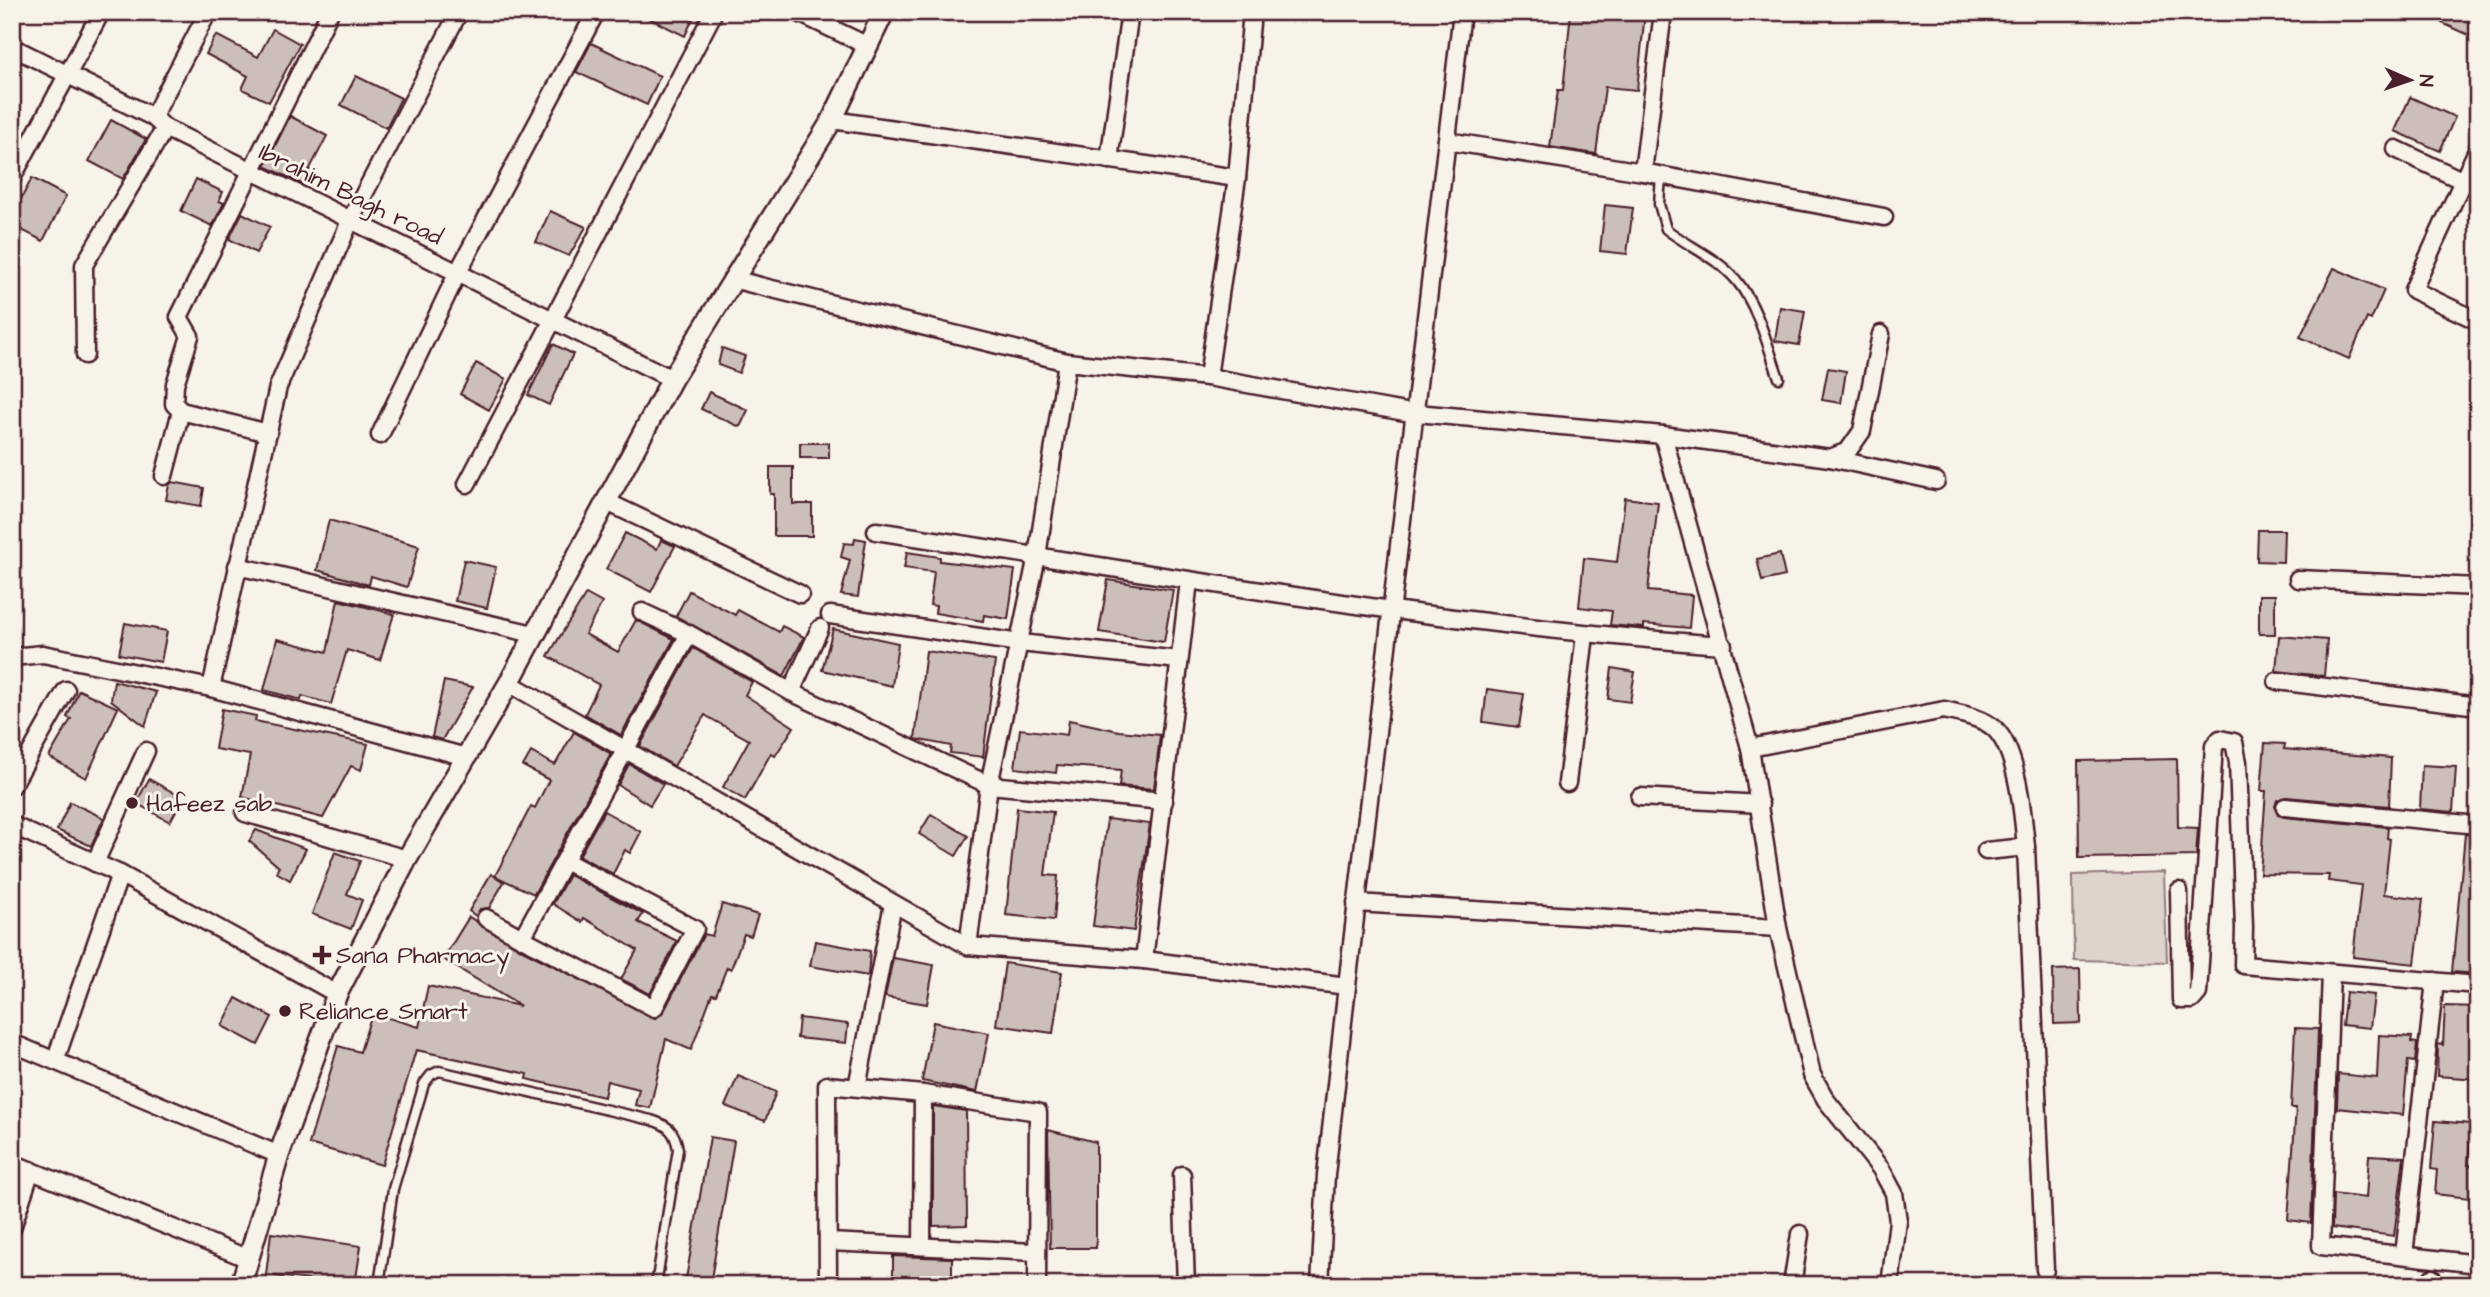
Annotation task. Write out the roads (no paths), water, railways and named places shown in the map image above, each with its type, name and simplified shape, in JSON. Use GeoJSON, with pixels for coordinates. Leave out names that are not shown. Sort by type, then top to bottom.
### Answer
{"type":"FeatureCollection","features":[{"type":"Feature","properties":{"kind":"street"},"geometry":{"type":"LineString","coordinates":[[12,178],[101,12]]}},
{"type":"Feature","properties":{"kind":"street"},"geometry":{"type":"LineString","coordinates":[[153,117],[208,12]]}},
{"type":"Feature","properties":{"kind":"street"},"geometry":{"type":"LineString","coordinates":[[268,433],[181,411],[174,404],[175,384],[190,336],[179,317],[330,12]]}},
{"type":"Feature","properties":{"kind":"street"},"geometry":{"type":"LineString","coordinates":[[211,688],[278,387],[351,219],[459,12]]}},
{"type":"Feature","properties":{"kind":"street"},"geometry":{"type":"LineString","coordinates":[[380,435],[458,272],[596,12]]}},
{"type":"Feature","properties":{"kind":"street"},"geometry":{"type":"LineString","coordinates":[[467,484],[714,12]]}},
{"type":"Feature","properties":{"kind":"street"},"geometry":{"type":"LineString","coordinates":[[797,12],[868,46]]}},
{"type":"Feature","properties":{"kind":"street"},"geometry":{"type":"LineString","coordinates":[[241,1285],[279,1155],[337,994],[407,859],[509,682],[672,379],[832,120],[884,12]]}},
{"type":"Feature","properties":{"kind":"street"},"geometry":{"type":"LineString","coordinates":[[1109,160],[1130,12]]}},
{"type":"Feature","properties":{"kind":"street"},"geometry":{"type":"LineString","coordinates":[[1208,377],[1237,178],[1252,12]]}},
{"type":"Feature","properties":{"kind":"street"},"geometry":{"type":"LineString","coordinates":[[1320,1285],[1326,1175],[1356,903],[1462,12]]}},
{"type":"Feature","properties":{"kind":"street"},"geometry":{"type":"LineString","coordinates":[[1643,172],[1663,12]]}},
{"type":"Feature","properties":{"kind":"street","name":"Ibrahim Bagh road"},"geometry":{"type":"LineString","coordinates":[[12,47],[153,117],[165,128],[672,379]]}},
{"type":"Feature","properties":{"kind":"street"},"geometry":{"type":"LineString","coordinates":[[832,120],[1237,178]]}},
{"type":"Feature","properties":{"kind":"street"},"geometry":{"type":"LineString","coordinates":[[85,355],[84,265],[165,128]]}},
{"type":"Feature","properties":{"kind":"street"},"geometry":{"type":"LineString","coordinates":[[1447,141],[1643,172],[1884,217]]}},
{"type":"Feature","properties":{"kind":"street"},"geometry":{"type":"LineString","coordinates":[[2478,148],[2413,290],[2478,321]]}},
{"type":"Feature","properties":{"kind":"street"},"geometry":{"type":"LineString","coordinates":[[2396,149],[2478,188]]}},
{"type":"Feature","properties":{"kind":"street"},"geometry":{"type":"LineString","coordinates":[[732,279],[1068,362],[1208,377],[1415,412],[1663,435],[1830,458],[1936,481]]}},
{"type":"Feature","properties":{"kind":"street"},"geometry":{"type":"LineString","coordinates":[[1830,458],[1848,451],[1862,431],[1881,334]]}},
{"type":"Feature","properties":{"kind":"street"},"geometry":{"type":"LineString","coordinates":[[968,946],[989,785],[1037,556],[1068,362]]}},
{"type":"Feature","properties":{"kind":"street"},"geometry":{"type":"LineString","coordinates":[[164,476],[181,411]]}},
{"type":"Feature","properties":{"kind":"street"},"geometry":{"type":"LineString","coordinates":[[1663,435],[1750,748],[1778,928],[1812,1075],[1826,1100],[1881,1169],[1894,1193],[1898,1221],[1890,1285]]}},
{"type":"Feature","properties":{"kind":"street"},"geometry":{"type":"LineString","coordinates":[[607,502],[800,594]]}},
{"type":"Feature","properties":{"kind":"street"},"geometry":{"type":"LineString","coordinates":[[876,531],[1391,612],[1585,635],[1723,645]]}},
{"type":"Feature","properties":{"kind":"street"},"geometry":{"type":"LineString","coordinates":[[237,566],[534,634]]}},
{"type":"Feature","properties":{"kind":"street"},"geometry":{"type":"LineString","coordinates":[[2298,579],[2478,587]]}},
{"type":"Feature","properties":{"kind":"street"},"geometry":{"type":"LineString","coordinates":[[1144,960],[1189,581]]}},
{"type":"Feature","properties":{"kind":"street"},"geometry":{"type":"LineString","coordinates":[[642,612],[689,634],[791,692],[989,785],[1164,801]]}},
{"type":"Feature","properties":{"kind":"street"},"geometry":{"type":"LineString","coordinates":[[791,692],[825,622],[1179,660]]}},
{"type":"Feature","properties":{"kind":"street"},"geometry":{"type":"LineString","coordinates":[[523,938],[689,634]]}},
{"type":"Feature","properties":{"kind":"street"},"geometry":{"type":"LineString","coordinates":[[1567,783],[1585,635]]}},
{"type":"Feature","properties":{"kind":"street"},"geometry":{"type":"LineString","coordinates":[[12,657],[43,654],[211,688],[466,757]]}},
{"type":"Feature","properties":{"kind":"street"},"geometry":{"type":"LineString","coordinates":[[2277,681],[2478,706]]}},
{"type":"Feature","properties":{"kind":"street"},"geometry":{"type":"LineString","coordinates":[[509,682],[968,946],[1144,960],[1347,986]]}},
{"type":"Feature","properties":{"kind":"street"},"geometry":{"type":"LineString","coordinates":[[12,786],[66,690]]}},
{"type":"Feature","properties":{"kind":"street"},"geometry":{"type":"LineString","coordinates":[[1750,748],[1944,710],[1974,717],[1996,730],[2007,750],[2022,804],[2026,846],[2045,1270]]}},
{"type":"Feature","properties":{"kind":"street"},"geometry":{"type":"LineString","coordinates":[[2179,891],[2181,1000],[2192,1000],[2198,993],[2214,746],[2220,739],[2234,742],[2238,762],[2243,965],[2478,985]]}},
{"type":"Feature","properties":{"kind":"street"},"geometry":{"type":"LineString","coordinates":[[95,863],[146,751]]}},
{"type":"Feature","properties":{"kind":"street"},"geometry":{"type":"LineString","coordinates":[[1640,797],[1760,804]]}},
{"type":"Feature","properties":{"kind":"street"},"geometry":{"type":"LineString","coordinates":[[2285,807],[2478,825]]}},
{"type":"Feature","properties":{"kind":"street"},"geometry":{"type":"LineString","coordinates":[[245,813],[407,859]]}},
{"type":"Feature","properties":{"kind":"street"},"geometry":{"type":"LineString","coordinates":[[13,829],[120,874],[337,994]]}},
{"type":"Feature","properties":{"kind":"street"},"geometry":{"type":"LineString","coordinates":[[1986,851],[2026,846]]}},
{"type":"Feature","properties":{"kind":"street"},"geometry":{"type":"LineString","coordinates":[[486,918],[654,1008],[695,929],[565,861]]}},
{"type":"Feature","properties":{"kind":"street"},"geometry":{"type":"LineString","coordinates":[[55,1061],[120,874]]}},
{"type":"Feature","properties":{"kind":"street"},"geometry":{"type":"LineString","coordinates":[[1356,903],[1778,928]]}},
{"type":"Feature","properties":{"kind":"street"},"geometry":{"type":"LineString","coordinates":[[857,1087],[893,904]]}},
{"type":"Feature","properties":{"kind":"street"},"geometry":{"type":"LineString","coordinates":[[2331,973],[2321,1246],[2478,1264]]}},
{"type":"Feature","properties":{"kind":"street"},"geometry":{"type":"LineString","coordinates":[[2404,1255],[2435,981]]}},
{"type":"Feature","properties":{"kind":"street"},"geometry":{"type":"LineString","coordinates":[[12,1043],[279,1155]]}},
{"type":"Feature","properties":{"kind":"street"},"geometry":{"type":"LineString","coordinates":[[828,1285],[827,1085],[923,1094],[1038,1112],[1037,1285]]}},
{"type":"Feature","properties":{"kind":"street"},"geometry":{"type":"LineString","coordinates":[[922,1245],[923,1094]]}},
{"type":"Feature","properties":{"kind":"street"},"geometry":{"type":"LineString","coordinates":[[12,1163],[249,1259]]}},
{"type":"Feature","properties":{"kind":"street"},"geometry":{"type":"LineString","coordinates":[[12,1228],[31,1170]]}},
{"type":"Feature","properties":{"kind":"street"},"geometry":{"type":"LineString","coordinates":[[1181,1175],[1186,1285]]}},
{"type":"Feature","properties":{"kind":"street"},"geometry":{"type":"LineString","coordinates":[[1792,1285],[1800,1234]]}},
{"type":"Feature","properties":{"kind":"street"},"geometry":{"type":"LineString","coordinates":[[829,1242],[1036,1252]]}},
{"type":"Feature","properties":{"kind":"lane"},"geometry":{"type":"LineString","coordinates":[[1661,176],[1659,204],[1666,229],[1701,251],[1738,282],[1760,324],[1779,378]]}},
{"type":"Feature","properties":{"kind":"lane"},"geometry":{"type":"LineString","coordinates":[[379,1285],[393,1189],[424,1084],[431,1074],[439,1070],[651,1120],[664,1124],[676,1134],[678,1149],[656,1285]]}},
{"type":"Feature","properties":{"kind":"place","name":"Hafeez sab"},"geometry":{"type":"Point","coordinates":[132,803]}},
{"type":"Feature","properties":{"kind":"place","name":"Sana Pharmacy"},"geometry":{"type":"Point","coordinates":[322,955]}},
{"type":"Feature","properties":{"kind":"place","name":"Reliance Smart"},"geometry":{"type":"Point","coordinates":[285,1011]}}]}
